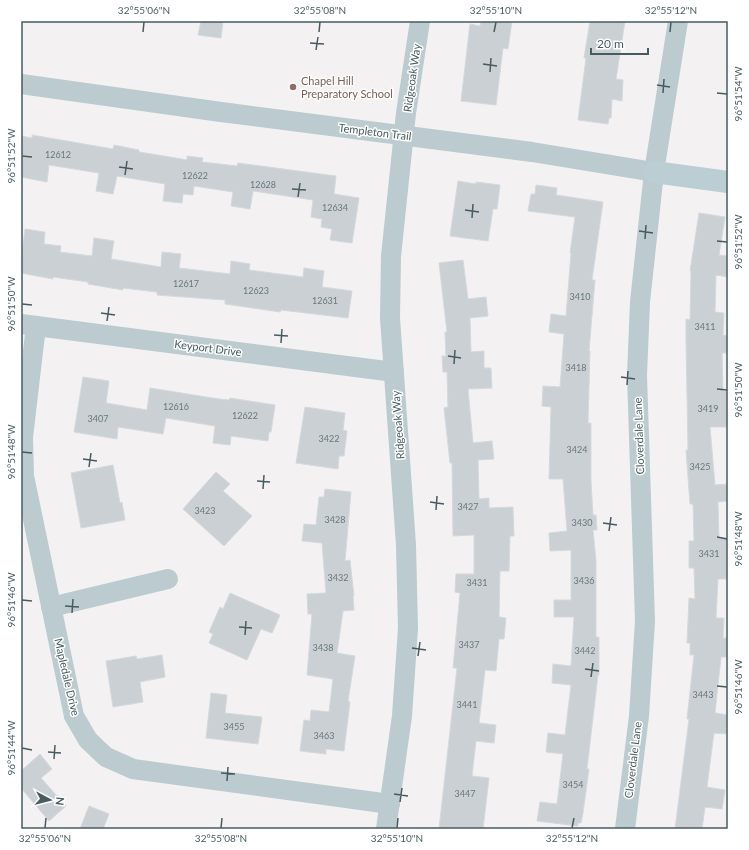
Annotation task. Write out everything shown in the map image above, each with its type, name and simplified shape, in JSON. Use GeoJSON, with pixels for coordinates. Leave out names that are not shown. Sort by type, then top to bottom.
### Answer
{"type":"FeatureCollection","features":[{"type":"Feature","properties":{"kind":"street","name":"Ridgeoak Way"},"geometry":{"type":"LineString","coordinates":[[386,829],[402,716],[408,628],[406,545],[390,318],[391,256],[406,113],[420,21]]}},
{"type":"Feature","properties":{"kind":"street","name":"Cloverdale Lane"},"geometry":{"type":"LineString","coordinates":[[625,829],[639,716],[645,621],[637,376],[640,302],[654,172],[678,21]]}},
{"type":"Feature","properties":{"kind":"street","name":"Templeton Trail"},"geometry":{"type":"LineString","coordinates":[[21,84],[221,112],[532,152],[654,172],[728,182]]}},
{"type":"Feature","properties":{"kind":"street","name":"Keyport Drive"},"geometry":{"type":"LineString","coordinates":[[29,325],[394,372]]}},
{"type":"Feature","properties":{"kind":"street","name":"Mapledale Drive"},"geometry":{"type":"LineString","coordinates":[[29,325],[24,437],[24,476],[74,716],[88,740],[106,757],[133,769],[390,804]]}},
{"type":"Feature","properties":{"kind":"street"},"geometry":{"type":"LineString","coordinates":[[51,607],[168,579]]}},
{"type":"Feature","properties":{"kind":"building"},"geometry":{"type":"Polygon","coordinates":[[[201,21],[223,21],[221,38],[198,35],[201,21]]]}},
{"type":"Feature","properties":{"kind":"building"},"geometry":{"type":"Polygon","coordinates":[[[481,21],[512,21],[508,49],[503,48],[496,105],[461,101],[470,24],[480,26],[481,21]]]}},
{"type":"Feature","properties":{"kind":"building"},"geometry":{"type":"Polygon","coordinates":[[[590,21],[625,21],[616,79],[623,80],[622,101],[612,99],[611,118],[609,118],[608,124],[578,120],[586,58],[584,58],[590,21]]]}},
{"type":"Feature","properties":{"kind":"building"},"geometry":{"type":"Polygon","coordinates":[[[32,135],[113,149],[114,145],[139,150],[139,152],[187,160],[187,156],[203,158],[202,162],[237,166],[238,163],[336,176],[334,194],[359,198],[352,243],[330,240],[332,229],[321,227],[322,219],[311,217],[313,200],[253,191],[250,209],[231,206],[233,192],[194,186],[193,195],[183,194],[182,203],[163,201],[165,184],[117,176],[113,194],[96,191],[99,173],[49,165],[47,182],[21,177],[21,136],[32,138],[32,135]]]}},
{"type":"Feature","properties":{"kind":"building"},"geometry":{"type":"Polygon","coordinates":[[[458,181],[476,184],[476,182],[500,185],[497,209],[493,209],[488,241],[450,236],[458,181]]]}},
{"type":"Feature","properties":{"kind":"building"},"geometry":{"type":"Polygon","coordinates":[[[536,185],[557,188],[556,195],[603,202],[592,280],[595,280],[589,351],[588,423],[591,423],[591,481],[593,515],[596,515],[597,530],[593,530],[596,561],[596,637],[599,637],[599,675],[583,813],[581,823],[578,823],[578,826],[537,821],[540,802],[557,804],[563,754],[546,752],[548,733],[565,735],[571,685],[552,683],[553,664],[571,666],[574,617],[554,617],[554,600],[571,600],[571,550],[550,551],[549,533],[567,531],[563,479],[549,479],[551,407],[542,406],[543,386],[560,387],[564,334],[549,332],[551,314],[566,316],[570,253],[575,217],[528,211],[531,194],[535,194],[536,185]]]}},
{"type":"Feature","properties":{"kind":"building"},"geometry":{"type":"Polygon","coordinates":[[[699,213],[725,217],[719,255],[728,256],[728,277],[716,275],[715,312],[724,313],[723,335],[728,336],[728,353],[722,353],[723,391],[728,391],[728,427],[710,427],[715,485],[728,484],[728,501],[718,502],[719,538],[728,538],[728,579],[718,579],[716,618],[724,618],[723,638],[728,638],[728,657],[721,657],[715,713],[728,715],[728,734],[714,733],[707,787],[725,790],[722,809],[705,807],[702,829],[675,829],[689,719],[687,719],[694,655],[690,655],[690,643],[687,643],[689,598],[695,599],[694,568],[689,568],[689,541],[694,541],[693,504],[690,504],[686,450],[688,450],[686,319],[690,320],[690,271],[699,213]]]}},
{"type":"Feature","properties":{"kind":"building"},"geometry":{"type":"Polygon","coordinates":[[[25,229],[45,232],[44,244],[61,246],[60,252],[92,256],[94,238],[114,241],[111,259],[161,267],[162,252],[181,254],[179,268],[230,274],[231,261],[250,264],[249,270],[303,277],[304,268],[324,271],[322,287],[352,291],[348,318],[281,310],[280,312],[225,304],[225,300],[157,295],[157,292],[123,288],[123,290],[88,284],[88,282],[53,277],[53,279],[21,273],[25,229]]]}},
{"type":"Feature","properties":{"kind":"building"},"geometry":{"type":"Polygon","coordinates":[[[463,260],[468,299],[486,297],[488,316],[470,318],[471,352],[484,351],[484,368],[491,368],[492,388],[468,389],[473,443],[492,441],[494,459],[478,460],[479,499],[489,498],[489,508],[513,507],[514,536],[510,536],[509,571],[500,571],[499,617],[506,618],[504,639],[499,639],[496,671],[485,670],[479,723],[496,725],[494,743],[476,741],[472,776],[489,778],[483,829],[439,829],[457,668],[453,668],[460,593],[455,592],[456,574],[474,574],[474,535],[453,536],[452,463],[450,463],[444,408],[448,407],[447,372],[443,372],[442,356],[446,356],[445,332],[447,332],[439,263],[463,260]]]}},
{"type":"Feature","properties":{"kind":"building"},"geometry":{"type":"Polygon","coordinates":[[[83,377],[109,381],[106,403],[147,410],[150,388],[219,399],[229,400],[230,398],[275,405],[271,432],[269,432],[268,441],[231,436],[230,445],[213,443],[215,426],[166,418],[163,434],[118,427],[117,439],[74,432],[83,377]]]}},
{"type":"Feature","properties":{"kind":"building"},"geometry":{"type":"Polygon","coordinates":[[[305,407],[345,413],[343,430],[347,431],[344,456],[339,456],[338,469],[296,463],[305,407]]]}},
{"type":"Feature","properties":{"kind":"building"},"geometry":{"type":"Polygon","coordinates":[[[113,465],[120,503],[122,502],[125,520],[81,528],[71,473],[113,465]]]}},
{"type":"Feature","properties":{"kind":"building"},"geometry":{"type":"Polygon","coordinates":[[[216,472],[230,484],[223,491],[252,516],[224,546],[183,509],[216,472]]]}},
{"type":"Feature","properties":{"kind":"building"},"geometry":{"type":"Polygon","coordinates":[[[325,489],[351,492],[345,561],[350,560],[354,610],[343,611],[337,653],[355,656],[348,701],[350,702],[344,751],[326,749],[326,754],[300,751],[304,720],[310,721],[311,710],[329,712],[333,679],[307,675],[312,614],[308,614],[307,594],[326,593],[322,543],[302,541],[304,524],[316,525],[319,497],[324,497],[325,489]]]}},
{"type":"Feature","properties":{"kind":"building"},"geometry":{"type":"Polygon","coordinates":[[[230,593],[280,615],[272,633],[261,629],[247,660],[209,643],[213,634],[209,632],[220,607],[223,609],[230,593]]]}},
{"type":"Feature","properties":{"kind":"building"},"geometry":{"type":"Polygon","coordinates":[[[162,655],[165,677],[140,682],[143,702],[113,707],[106,661],[136,656],[137,659],[162,655]]]}},
{"type":"Feature","properties":{"kind":"building"},"geometry":{"type":"Polygon","coordinates":[[[211,693],[227,695],[225,713],[262,717],[258,744],[206,738],[211,693]]]}},
{"type":"Feature","properties":{"kind":"building"},"geometry":{"type":"Polygon","coordinates":[[[40,754],[52,769],[41,778],[66,806],[49,821],[21,788],[21,771],[40,754]]]}},
{"type":"Feature","properties":{"kind":"building"},"geometry":{"type":"Polygon","coordinates":[[[89,806],[109,814],[103,829],[80,829],[89,806]]]}},
{"type":"Feature","properties":{"kind":"place","name":"Chapel Hill Preparatory School"},"geometry":{"type":"Point","coordinates":[293,87]}}]}
